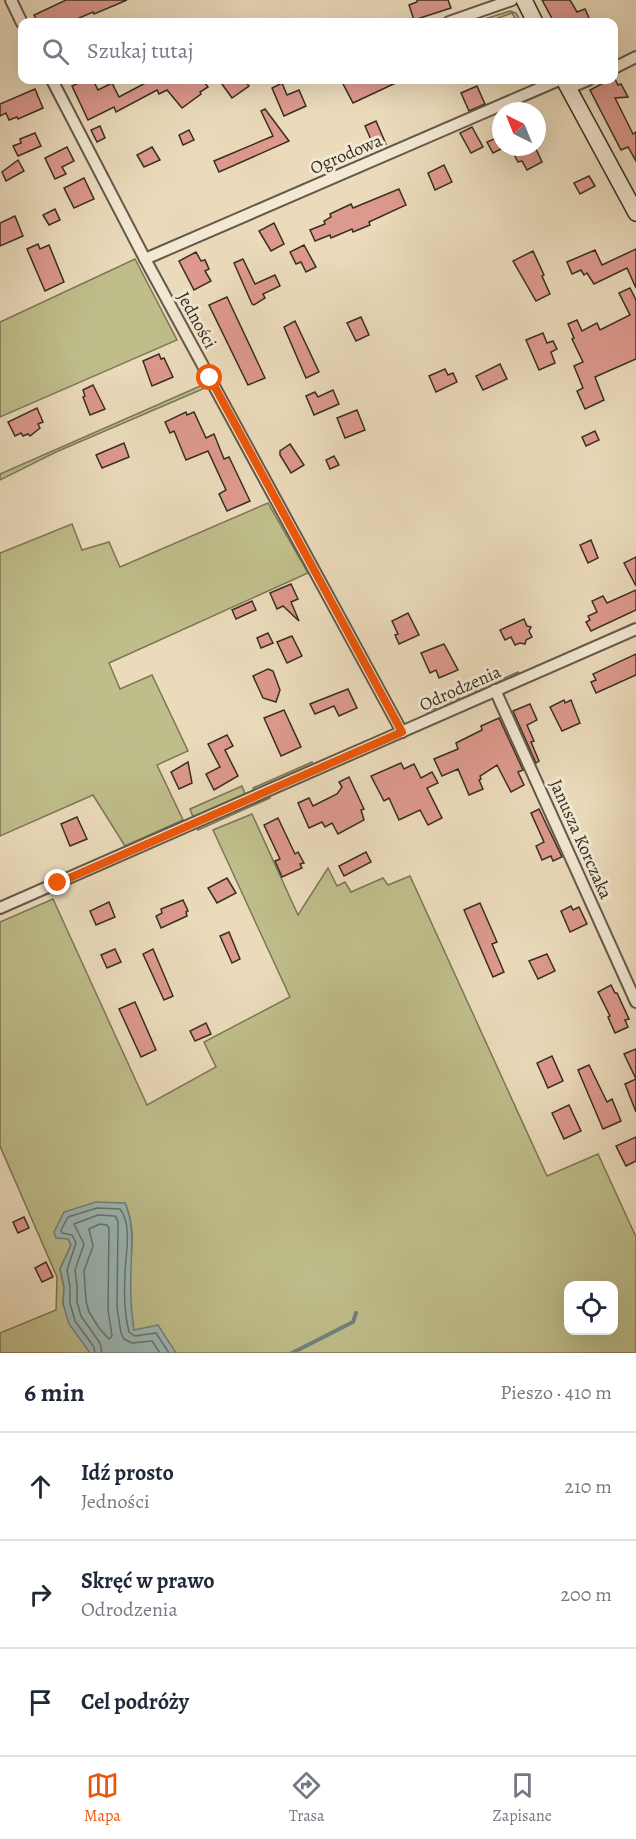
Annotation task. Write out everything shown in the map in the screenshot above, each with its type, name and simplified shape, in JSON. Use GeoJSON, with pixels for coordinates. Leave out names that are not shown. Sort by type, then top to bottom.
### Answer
{"type":"FeatureCollection","features":[{"type":"Feature","properties":{"kind":"street"},"geometry":{"type":"LineString","coordinates":[[11,0],[20,18]]}},
{"type":"Feature","properties":{"kind":"street"},"geometry":{"type":"LineString","coordinates":[[460,18],[512,0]]}},
{"type":"Feature","properties":{"kind":"street"},"geometry":{"type":"LineString","coordinates":[[524,0],[533,18]]}},
{"type":"Feature","properties":{"kind":"street"},"geometry":{"type":"LineString","coordinates":[[618,66],[636,57]]}},
{"type":"Feature","properties":{"kind":"street","name":"Jedności"},"geometry":{"type":"LineString","coordinates":[[54,84],[145,259],[402,732]]}},
{"type":"Feature","properties":{"kind":"street","name":"Ogrodowa"},"geometry":{"type":"LineString","coordinates":[[145,259],[559,84]]}},
{"type":"Feature","properties":{"kind":"street"},"geometry":{"type":"LineString","coordinates":[[565,84],[636,213]]}},
{"type":"Feature","properties":{"kind":"street","name":"Odrodzenia"},"geometry":{"type":"LineString","coordinates":[[0,908],[636,629]]}},
{"type":"Feature","properties":{"kind":"street","name":"Janusza Korczaka"},"geometry":{"type":"LineString","coordinates":[[495,690],[636,1002]]}},
{"type":"Feature","properties":{"kind":"shaded area"},"geometry":{"type":"Polygon","coordinates":[[[510,11],[516,13],[519,18],[515,18],[512,13],[498,18],[488,18],[510,11]]]}},
{"type":"Feature","properties":{"kind":"shaded area"},"geometry":{"type":"Polygon","coordinates":[[[135,259],[177,340],[0,417],[0,322],[135,259]]]}},
{"type":"Feature","properties":{"kind":"shaded area"},"geometry":{"type":"Polygon","coordinates":[[[205,384],[205,388],[56,452],[0,480],[0,474],[205,384]]]}},
{"type":"Feature","properties":{"kind":"shaded area"},"geometry":{"type":"Polygon","coordinates":[[[268,503],[308,573],[109,663],[120,689],[152,675],[188,751],[157,765],[183,820],[125,846],[93,795],[0,836],[0,553],[72,524],[82,550],[109,542],[120,567],[268,503]]]}},
{"type":"Feature","properties":{"kind":"shaded area"},"geometry":{"type":"Polygon","coordinates":[[[518,672],[428,714],[427,712],[518,672]]]}},
{"type":"Feature","properties":{"kind":"shaded area"},"geometry":{"type":"Polygon","coordinates":[[[312,762],[313,764],[254,790],[253,788],[312,762]]]}},
{"type":"Feature","properties":{"kind":"shaded area"},"geometry":{"type":"Polygon","coordinates":[[[242,786],[245,794],[193,817],[190,809],[242,786]]]}},
{"type":"Feature","properties":{"kind":"shaded area"},"geometry":{"type":"Polygon","coordinates":[[[269,797],[198,830],[197,828],[269,797]]]}},
{"type":"Feature","properties":{"kind":"shaded area"},"geometry":{"type":"Polygon","coordinates":[[[252,814],[298,915],[328,868],[337,886],[345,882],[351,892],[383,878],[388,885],[410,876],[547,1176],[598,1154],[636,1237],[636,1353],[0,1353],[0,1333],[56,1310],[57,1277],[0,1146],[0,922],[53,899],[147,1105],[216,1067],[204,1042],[290,997],[213,830],[252,814]],[[125,1203],[68,1239],[71,1245],[60,1269],[64,1287],[63,1304],[130,1272],[132,1228],[125,1203]]]}},
{"type":"Feature","properties":{"kind":"water"},"geometry":{"type":"Polygon","coordinates":[[[96,1202],[125,1203],[128,1212],[132,1237],[131,1309],[134,1330],[158,1325],[176,1353],[90,1353],[69,1324],[63,1304],[64,1287],[60,1269],[71,1245],[68,1239],[56,1238],[54,1232],[64,1212],[96,1202]]]}},
{"type":"Feature","properties":{"kind":"building"},"geometry":{"type":"Polygon","coordinates":[[[66,0],[127,0],[79,18],[36,18],[34,15],[66,0]]]}},
{"type":"Feature","properties":{"kind":"building"},"geometry":{"type":"Polygon","coordinates":[[[417,0],[448,0],[451,8],[413,18],[409,5],[417,0]]]}},
{"type":"Feature","properties":{"kind":"building"},"geometry":{"type":"Polygon","coordinates":[[[542,0],[570,0],[577,12],[585,9],[589,18],[552,18],[542,0]]]}},
{"type":"Feature","properties":{"kind":"building"},"geometry":{"type":"Polygon","coordinates":[[[95,84],[98,90],[112,84],[119,97],[143,84],[206,84],[208,87],[182,108],[167,90],[159,94],[157,90],[116,112],[114,107],[88,120],[72,86],[95,84]]]}},
{"type":"Feature","properties":{"kind":"building"},"geometry":{"type":"Polygon","coordinates":[[[222,84],[247,84],[249,86],[232,98],[222,84]]]}},
{"type":"Feature","properties":{"kind":"building"},"geometry":{"type":"Polygon","coordinates":[[[282,84],[287,95],[299,90],[306,106],[284,116],[272,88],[282,84]]]}},
{"type":"Feature","properties":{"kind":"building"},"geometry":{"type":"Polygon","coordinates":[[[343,84],[393,84],[353,103],[343,84]]]}},
{"type":"Feature","properties":{"kind":"building"},"geometry":{"type":"Polygon","coordinates":[[[601,84],[621,84],[628,97],[615,98],[633,134],[636,132],[636,161],[628,147],[621,150],[590,90],[601,84]]]}},
{"type":"Feature","properties":{"kind":"building"},"geometry":{"type":"Polygon","coordinates":[[[477,86],[485,104],[469,111],[461,93],[477,86]]]}},
{"type":"Feature","properties":{"kind":"building"},"geometry":{"type":"Polygon","coordinates":[[[35,89],[43,108],[18,119],[17,117],[9,120],[6,113],[0,116],[0,104],[35,89]]]}},
{"type":"Feature","properties":{"kind":"building"},"geometry":{"type":"Polygon","coordinates":[[[265,109],[289,141],[219,172],[214,161],[273,136],[261,111],[265,109]]]}},
{"type":"Feature","properties":{"kind":"building"},"geometry":{"type":"Polygon","coordinates":[[[376,121],[386,144],[375,149],[365,126],[376,121]]]}},
{"type":"Feature","properties":{"kind":"building"},"geometry":{"type":"Polygon","coordinates":[[[100,126],[105,138],[97,142],[91,130],[100,126]]]}},
{"type":"Feature","properties":{"kind":"building"},"geometry":{"type":"Polygon","coordinates":[[[472,127],[483,147],[471,153],[460,133],[472,127]]]}},
{"type":"Feature","properties":{"kind":"building"},"geometry":{"type":"Polygon","coordinates":[[[189,130],[194,140],[183,145],[179,135],[189,130]]]}},
{"type":"Feature","properties":{"kind":"building"},"geometry":{"type":"Polygon","coordinates":[[[35,133],[41,146],[18,156],[13,146],[21,143],[20,139],[35,133]]]}},
{"type":"Feature","properties":{"kind":"building"},"geometry":{"type":"Polygon","coordinates":[[[492,140],[492,151],[487,142],[492,140]]]}},
{"type":"Feature","properties":{"kind":"building"},"geometry":{"type":"Polygon","coordinates":[[[67,147],[74,161],[62,167],[66,174],[55,179],[45,158],[67,147]]]}},
{"type":"Feature","properties":{"kind":"building"},"geometry":{"type":"Polygon","coordinates":[[[152,147],[160,160],[144,167],[137,155],[152,147]]]}},
{"type":"Feature","properties":{"kind":"building"},"geometry":{"type":"Polygon","coordinates":[[[515,156],[539,156],[542,162],[527,170],[522,161],[518,162],[515,156]]]}},
{"type":"Feature","properties":{"kind":"building"},"geometry":{"type":"Polygon","coordinates":[[[18,160],[24,171],[6,181],[2,172],[18,160]]]}},
{"type":"Feature","properties":{"kind":"building"},"geometry":{"type":"Polygon","coordinates":[[[444,165],[452,182],[435,190],[428,173],[444,165]]]}},
{"type":"Feature","properties":{"kind":"building"},"geometry":{"type":"Polygon","coordinates":[[[589,176],[595,186],[580,194],[574,183],[589,176]]]}},
{"type":"Feature","properties":{"kind":"building"},"geometry":{"type":"Polygon","coordinates":[[[84,178],[94,199],[74,208],[64,188],[84,178]]]}},
{"type":"Feature","properties":{"kind":"building"},"geometry":{"type":"Polygon","coordinates":[[[399,189],[406,205],[353,232],[352,229],[331,238],[330,235],[315,241],[310,230],[325,224],[324,221],[331,217],[330,214],[351,204],[353,208],[399,189]]]}},
{"type":"Feature","properties":{"kind":"building"},"geometry":{"type":"Polygon","coordinates":[[[55,209],[60,220],[49,225],[43,215],[55,209]]]}},
{"type":"Feature","properties":{"kind":"building"},"geometry":{"type":"Polygon","coordinates":[[[15,216],[23,236],[0,246],[0,223],[15,216]]]}},
{"type":"Feature","properties":{"kind":"building"},"geometry":{"type":"Polygon","coordinates":[[[274,223],[284,244],[271,251],[259,231],[274,223]]]}},
{"type":"Feature","properties":{"kind":"building"},"geometry":{"type":"Polygon","coordinates":[[[38,244],[40,249],[49,245],[64,282],[45,291],[27,249],[38,244]]]}},
{"type":"Feature","properties":{"kind":"building"},"geometry":{"type":"Polygon","coordinates":[[[304,245],[316,267],[306,272],[301,262],[296,264],[290,252],[304,245]]]}},
{"type":"Feature","properties":{"kind":"building"},"geometry":{"type":"Polygon","coordinates":[[[636,249],[636,288],[627,268],[594,284],[587,273],[584,275],[581,270],[572,274],[567,262],[595,250],[602,265],[636,249]]]}},
{"type":"Feature","properties":{"kind":"building"},"geometry":{"type":"Polygon","coordinates":[[[533,251],[550,294],[536,301],[513,261],[533,251]]]}},
{"type":"Feature","properties":{"kind":"building"},"geometry":{"type":"Polygon","coordinates":[[[196,252],[201,261],[205,260],[209,269],[205,271],[211,281],[194,290],[179,261],[196,252]]]}},
{"type":"Feature","properties":{"kind":"building"},"geometry":{"type":"Polygon","coordinates":[[[243,259],[255,284],[275,275],[280,286],[263,294],[265,298],[254,305],[234,263],[243,259]]]}},
{"type":"Feature","properties":{"kind":"building"},"geometry":{"type":"Polygon","coordinates":[[[630,288],[636,300],[636,359],[595,377],[604,400],[585,409],[577,391],[583,388],[574,366],[583,362],[568,324],[577,320],[582,331],[597,323],[600,330],[630,315],[619,293],[630,288]]]}},
{"type":"Feature","properties":{"kind":"building"},"geometry":{"type":"Polygon","coordinates":[[[227,297],[265,378],[248,385],[209,305],[227,297]]]}},
{"type":"Feature","properties":{"kind":"building"},"geometry":{"type":"Polygon","coordinates":[[[361,317],[369,335],[356,341],[347,323],[361,317]]]}},
{"type":"Feature","properties":{"kind":"building"},"geometry":{"type":"Polygon","coordinates":[[[295,321],[319,372],[306,378],[284,327],[295,321]]]}},
{"type":"Feature","properties":{"kind":"building"},"geometry":{"type":"Polygon","coordinates":[[[543,333],[547,343],[553,341],[557,349],[551,352],[555,363],[539,370],[526,340],[543,333]]]}},
{"type":"Feature","properties":{"kind":"building"},"geometry":{"type":"Polygon","coordinates":[[[159,354],[161,359],[164,358],[173,377],[152,386],[143,361],[159,354]]]}},
{"type":"Feature","properties":{"kind":"building"},"geometry":{"type":"Polygon","coordinates":[[[500,364],[507,379],[483,390],[476,376],[500,364]]]}},
{"type":"Feature","properties":{"kind":"building"},"geometry":{"type":"Polygon","coordinates":[[[445,369],[448,375],[453,373],[457,382],[436,392],[429,376],[445,369]]]}},
{"type":"Feature","properties":{"kind":"building"},"geometry":{"type":"Polygon","coordinates":[[[93,385],[105,409],[90,415],[83,397],[85,396],[83,390],[93,385]]]}},
{"type":"Feature","properties":{"kind":"building"},"geometry":{"type":"Polygon","coordinates":[[[333,390],[339,404],[314,415],[306,396],[315,392],[318,397],[333,390]]]}},
{"type":"Feature","properties":{"kind":"building"},"geometry":{"type":"Polygon","coordinates":[[[37,408],[43,422],[38,424],[40,428],[30,436],[28,434],[23,436],[21,433],[15,436],[8,422],[37,408]]]}},
{"type":"Feature","properties":{"kind":"building"},"geometry":{"type":"Polygon","coordinates":[[[357,410],[365,430],[345,438],[337,418],[357,410]]]}},
{"type":"Feature","properties":{"kind":"building"},"geometry":{"type":"Polygon","coordinates":[[[186,412],[187,415],[194,412],[206,438],[214,434],[224,459],[229,457],[250,501],[227,511],[219,494],[226,490],[208,451],[186,460],[174,431],[170,433],[165,422],[186,412]]]}},
{"type":"Feature","properties":{"kind":"building"},"geometry":{"type":"Polygon","coordinates":[[[595,431],[599,440],[586,446],[582,437],[595,431]]]}},
{"type":"Feature","properties":{"kind":"building"},"geometry":{"type":"Polygon","coordinates":[[[124,443],[129,457],[102,468],[96,455],[124,443]]]}},
{"type":"Feature","properties":{"kind":"building"},"geometry":{"type":"Polygon","coordinates":[[[290,444],[304,465],[291,473],[280,455],[280,451],[290,444]]]}},
{"type":"Feature","properties":{"kind":"building"},"geometry":{"type":"Polygon","coordinates":[[[334,456],[339,465],[330,469],[326,460],[334,456]]]}},
{"type":"Feature","properties":{"kind":"building"},"geometry":{"type":"Polygon","coordinates":[[[591,540],[598,558],[588,563],[580,545],[591,540]]]}},
{"type":"Feature","properties":{"kind":"building"},"geometry":{"type":"Polygon","coordinates":[[[636,557],[636,586],[624,563],[636,557]]]}},
{"type":"Feature","properties":{"kind":"building"},"geometry":{"type":"Polygon","coordinates":[[[291,584],[298,599],[291,602],[299,621],[283,606],[277,609],[270,593],[291,584]]]}},
{"type":"Feature","properties":{"kind":"building"},"geometry":{"type":"Polygon","coordinates":[[[636,590],[636,610],[591,631],[586,622],[590,620],[588,616],[597,612],[592,601],[603,596],[607,603],[636,590]]]}},
{"type":"Feature","properties":{"kind":"building"},"geometry":{"type":"Polygon","coordinates":[[[252,601],[256,610],[236,619],[232,610],[252,601]]]}},
{"type":"Feature","properties":{"kind":"building"},"geometry":{"type":"Polygon","coordinates":[[[408,613],[419,635],[399,644],[395,635],[398,634],[392,621],[408,613]]]}},
{"type":"Feature","properties":{"kind":"building"},"geometry":{"type":"Polygon","coordinates":[[[524,619],[527,626],[531,627],[529,631],[532,637],[526,640],[525,644],[515,645],[511,637],[505,640],[500,630],[524,619]]]}},
{"type":"Feature","properties":{"kind":"building"},"geometry":{"type":"Polygon","coordinates":[[[268,633],[273,643],[261,648],[257,638],[268,633]]]}},
{"type":"Feature","properties":{"kind":"building"},"geometry":{"type":"Polygon","coordinates":[[[292,636],[302,656],[287,663],[277,642],[292,636]]]}},
{"type":"Feature","properties":{"kind":"building"},"geometry":{"type":"Polygon","coordinates":[[[444,644],[458,670],[439,678],[436,670],[430,673],[421,653],[444,644]]]}},
{"type":"Feature","properties":{"kind":"building"},"geometry":{"type":"Polygon","coordinates":[[[636,654],[636,675],[596,693],[591,682],[596,680],[593,674],[636,654]]]}},
{"type":"Feature","properties":{"kind":"building"},"geometry":{"type":"Polygon","coordinates":[[[268,669],[273,671],[280,690],[276,702],[263,698],[253,676],[268,669]]]}},
{"type":"Feature","properties":{"kind":"building"},"geometry":{"type":"Polygon","coordinates":[[[348,689],[357,708],[339,716],[334,706],[315,714],[310,704],[348,689]]]}},
{"type":"Feature","properties":{"kind":"building"},"geometry":{"type":"Polygon","coordinates":[[[564,700],[565,703],[571,700],[580,723],[562,731],[550,707],[564,700]]]}},
{"type":"Feature","properties":{"kind":"building"},"geometry":{"type":"Polygon","coordinates":[[[530,704],[537,720],[527,725],[539,761],[536,763],[513,711],[530,704]]]}},
{"type":"Feature","properties":{"kind":"building"},"geometry":{"type":"Polygon","coordinates":[[[284,710],[301,747],[281,756],[264,718],[284,710]]]}},
{"type":"Feature","properties":{"kind":"building"},"geometry":{"type":"Polygon","coordinates":[[[499,718],[523,770],[518,772],[524,785],[511,792],[497,765],[480,776],[479,780],[483,789],[469,795],[458,769],[442,776],[434,759],[458,749],[456,743],[482,730],[481,726],[499,718]]]}},
{"type":"Feature","properties":{"kind":"building"},"geometry":{"type":"Polygon","coordinates":[[[227,735],[233,746],[225,750],[238,776],[214,790],[206,774],[220,767],[208,744],[227,735]]]}},
{"type":"Feature","properties":{"kind":"building"},"geometry":{"type":"Polygon","coordinates":[[[188,762],[192,783],[179,789],[171,772],[188,762]]]}},
{"type":"Feature","properties":{"kind":"building"},"geometry":{"type":"Polygon","coordinates":[[[401,763],[404,769],[414,764],[421,778],[432,772],[438,783],[427,788],[442,818],[428,825],[420,810],[399,820],[389,798],[384,801],[371,776],[401,763]]]}},
{"type":"Feature","properties":{"kind":"building"},"geometry":{"type":"Polygon","coordinates":[[[349,777],[364,809],[361,810],[364,820],[338,834],[332,823],[325,827],[322,822],[309,828],[298,803],[309,798],[313,806],[337,794],[342,787],[339,782],[349,777]]]}},
{"type":"Feature","properties":{"kind":"building"},"geometry":{"type":"Polygon","coordinates":[[[539,809],[562,857],[553,861],[551,856],[542,860],[536,846],[544,842],[531,813],[539,809]]]}},
{"type":"Feature","properties":{"kind":"building"},"geometry":{"type":"Polygon","coordinates":[[[77,817],[87,839],[70,846],[61,824],[77,817]]]}},
{"type":"Feature","properties":{"kind":"building"},"geometry":{"type":"Polygon","coordinates":[[[278,818],[295,854],[298,852],[304,863],[300,864],[302,868],[282,877],[275,861],[280,859],[264,825],[278,818]]]}},
{"type":"Feature","properties":{"kind":"building"},"geometry":{"type":"Polygon","coordinates":[[[366,852],[371,862],[344,876],[339,866],[366,852]]]}},
{"type":"Feature","properties":{"kind":"building"},"geometry":{"type":"Polygon","coordinates":[[[227,878],[236,893],[217,903],[208,888],[227,878]]]}},
{"type":"Feature","properties":{"kind":"building"},"geometry":{"type":"Polygon","coordinates":[[[183,900],[188,911],[187,916],[161,928],[156,916],[162,913],[161,909],[183,900]]]}},
{"type":"Feature","properties":{"kind":"building"},"geometry":{"type":"Polygon","coordinates":[[[109,902],[115,917],[96,925],[90,911],[109,902]]]}},
{"type":"Feature","properties":{"kind":"building"},"geometry":{"type":"Polygon","coordinates":[[[480,903],[497,942],[492,944],[504,972],[493,977],[464,910],[480,903]]]}},
{"type":"Feature","properties":{"kind":"building"},"geometry":{"type":"Polygon","coordinates":[[[571,906],[573,910],[579,907],[587,924],[570,932],[561,911],[571,906]]]}},
{"type":"Feature","properties":{"kind":"building"},"geometry":{"type":"Polygon","coordinates":[[[229,932],[240,959],[232,963],[220,936],[229,932]]]}},
{"type":"Feature","properties":{"kind":"building"},"geometry":{"type":"Polygon","coordinates":[[[115,949],[121,962],[107,968],[101,955],[115,949]]]}},
{"type":"Feature","properties":{"kind":"building"},"geometry":{"type":"Polygon","coordinates":[[[153,949],[173,996],[164,1000],[143,954],[153,949]]]}},
{"type":"Feature","properties":{"kind":"building"},"geometry":{"type":"Polygon","coordinates":[[[547,954],[555,971],[538,979],[529,961],[547,954]]]}},
{"type":"Feature","properties":{"kind":"building"},"geometry":{"type":"Polygon","coordinates":[[[611,985],[629,1019],[625,1020],[628,1027],[615,1033],[608,1017],[610,1016],[598,992],[611,985]]]}},
{"type":"Feature","properties":{"kind":"building"},"geometry":{"type":"Polygon","coordinates":[[[135,1002],[156,1050],[141,1057],[119,1009],[135,1002]]]}},
{"type":"Feature","properties":{"kind":"building"},"geometry":{"type":"Polygon","coordinates":[[[206,1023],[211,1034],[195,1041],[190,1031],[206,1023]]]}},
{"type":"Feature","properties":{"kind":"building"},"geometry":{"type":"Polygon","coordinates":[[[636,1049],[636,1079],[624,1054],[636,1049]]]}},
{"type":"Feature","properties":{"kind":"building"},"geometry":{"type":"Polygon","coordinates":[[[552,1056],[563,1081],[548,1088],[537,1063],[552,1056]]]}},
{"type":"Feature","properties":{"kind":"building"},"geometry":{"type":"Polygon","coordinates":[[[589,1065],[607,1102],[612,1099],[621,1121],[603,1129],[578,1070],[589,1065]]]}},
{"type":"Feature","properties":{"kind":"building"},"geometry":{"type":"Polygon","coordinates":[[[636,1079],[636,1112],[625,1084],[636,1079]]]}},
{"type":"Feature","properties":{"kind":"building"},"geometry":{"type":"Polygon","coordinates":[[[569,1105],[581,1131],[564,1139],[552,1113],[569,1105]]]}},
{"type":"Feature","properties":{"kind":"building"},"geometry":{"type":"Polygon","coordinates":[[[636,1137],[636,1161],[626,1166],[616,1146],[636,1137]]]}},
{"type":"Feature","properties":{"kind":"building"},"geometry":{"type":"Polygon","coordinates":[[[24,1217],[29,1228],[18,1233],[13,1222],[24,1217]]]}},
{"type":"Feature","properties":{"kind":"building"},"geometry":{"type":"Polygon","coordinates":[[[46,1262],[53,1277],[42,1282],[35,1268],[46,1262]]]}},
{"type":"Feature","properties":{"kind":"waterway"},"geometry":{"type":"LineString","coordinates":[[292,1353],[353,1322],[356,1313]]}},
{"type":"Feature","properties":{"kind":"route"},"geometry":{"type":"LineString","coordinates":[[58,883],[402,732],[210,378]]}}]}
